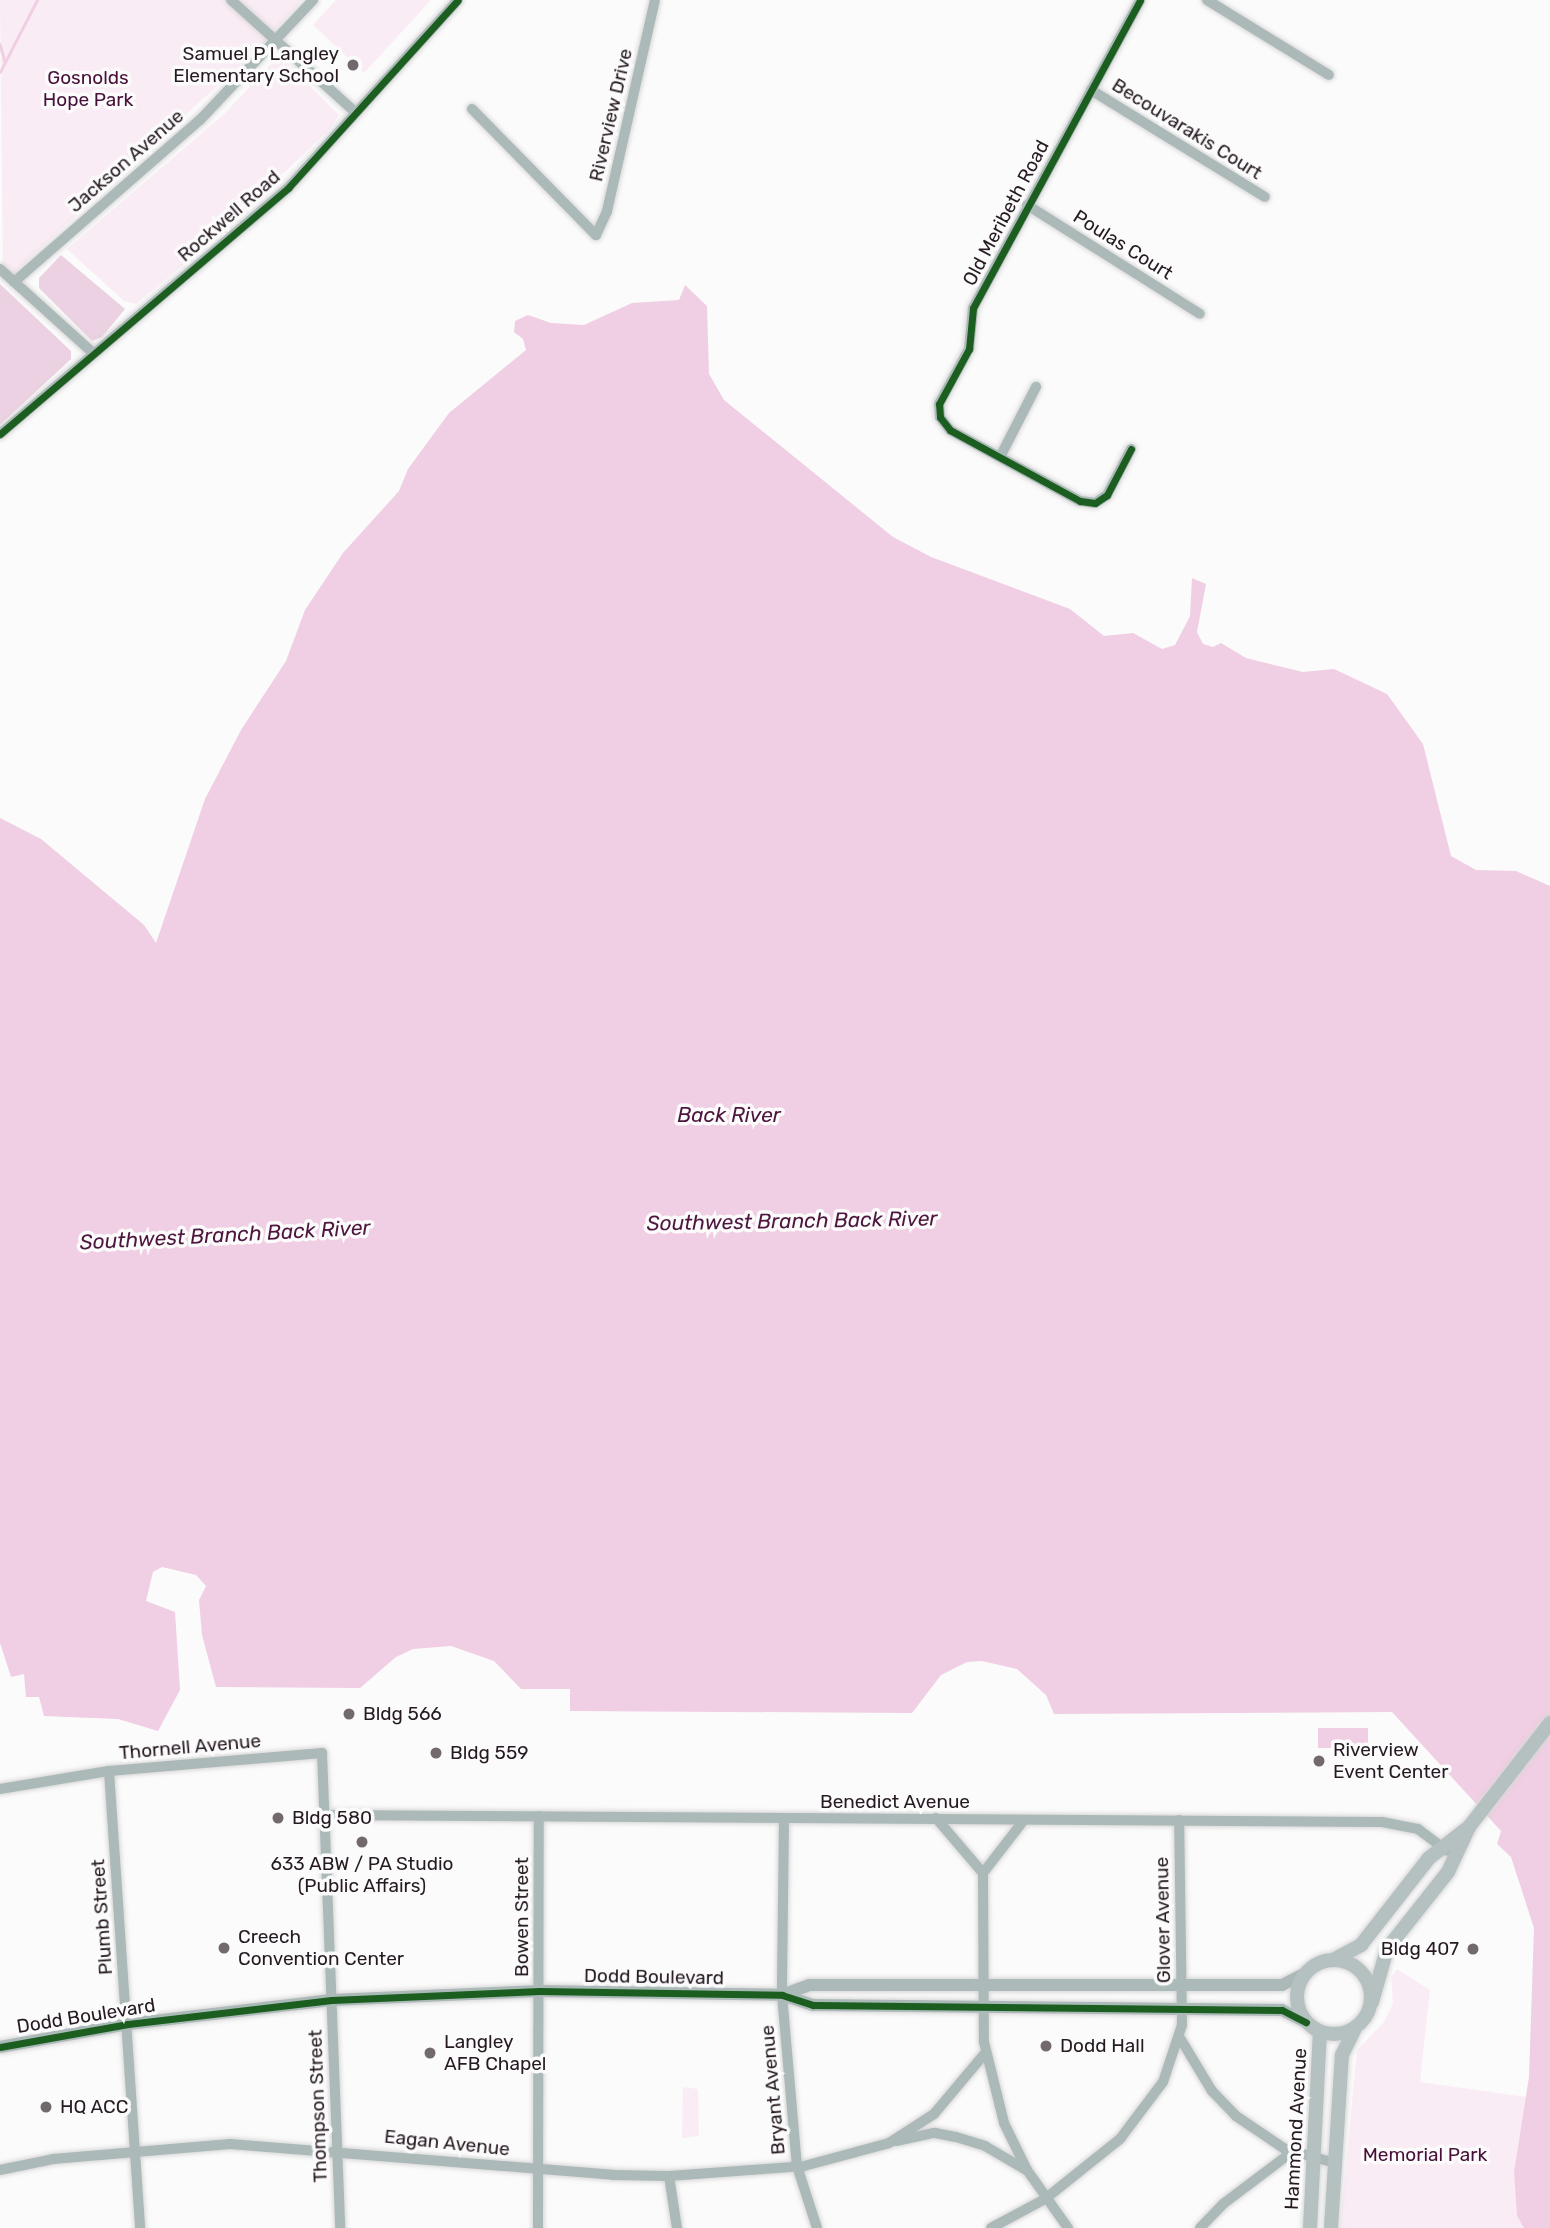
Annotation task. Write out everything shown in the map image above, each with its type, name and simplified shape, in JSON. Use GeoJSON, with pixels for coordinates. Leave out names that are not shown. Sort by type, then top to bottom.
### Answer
{"type":"FeatureCollection","features":[{"type":"Feature","properties":{"kind":"main road"},"geometry":{"type":"LineString","coordinates":[[1449,1853],[1429,1858],[1361,1945],[1307,1972],[1297,1992],[1306,2022],[1320,2032],[1332,2035],[1356,2028],[1372,2002],[1387,1949],[1425,1901],[1449,1853],[1550,1723]]}},
{"type":"Feature","properties":{"kind":"main road"},"geometry":{"type":"LineString","coordinates":[[1330,1960],[1341,1960],[1361,1971],[1372,2002]]}},
{"type":"Feature","properties":{"kind":"main road","name":"Hammond Avenue"},"geometry":{"type":"LineString","coordinates":[[1331,2228],[1343,2047],[1356,2028]]}},
{"type":"Feature","properties":{"kind":"main road","name":"Hammond Avenue"},"geometry":{"type":"LineString","coordinates":[[1310,2228],[1320,2032]]}},
{"type":"Feature","properties":{"kind":"street"},"geometry":{"type":"LineString","coordinates":[[231,0],[355,112]]}},
{"type":"Feature","properties":{"kind":"street","name":"Jackson Avenue"},"geometry":{"type":"LineString","coordinates":[[14,282],[200,120],[313,0]]}},
{"type":"Feature","properties":{"kind":"street","name":"Rockwell Road"},"geometry":{"type":"LineString","coordinates":[[0,434],[288,188],[458,0]]}},
{"type":"Feature","properties":{"kind":"street","name":"Riverview Drive"},"geometry":{"type":"LineString","coordinates":[[472,109],[596,235],[622,152],[655,0]]}},
{"type":"Feature","properties":{"kind":"street","name":"Old Meribeth Road"},"geometry":{"type":"LineString","coordinates":[[1131,449],[1107,495],[1095,503],[1080,501],[950,430],[940,417],[939,404],[969,349],[973,307],[1140,0]]}},
{"type":"Feature","properties":{"kind":"street"},"geometry":{"type":"LineString","coordinates":[[1208,0],[1329,75]]}},
{"type":"Feature","properties":{"kind":"street","name":"Becouvarakis Court"},"geometry":{"type":"LineString","coordinates":[[1091,90],[1265,197]]}},
{"type":"Feature","properties":{"kind":"street","name":"Poulas Court"},"geometry":{"type":"LineString","coordinates":[[1027,205],[1200,314]]}},
{"type":"Feature","properties":{"kind":"street"},"geometry":{"type":"LineString","coordinates":[[0,269],[93,353]]}},
{"type":"Feature","properties":{"kind":"street"},"geometry":{"type":"LineString","coordinates":[[1000,457],[1036,387]]}},
{"type":"Feature","properties":{"kind":"street","name":"Thornell Avenue"},"geometry":{"type":"LineString","coordinates":[[0,1789],[109,1771],[322,1753],[325,1815]]}},
{"type":"Feature","properties":{"kind":"street","name":"Plumb Street"},"geometry":{"type":"LineString","coordinates":[[109,1771],[140,2228]]}},
{"type":"Feature","properties":{"kind":"street","name":"Benedict Avenue"},"geometry":{"type":"LineString","coordinates":[[325,1815],[1402,1823],[1449,1853]]}},
{"type":"Feature","properties":{"kind":"street","name":"Thompson Street"},"geometry":{"type":"LineString","coordinates":[[325,1815],[340,2228]]}},
{"type":"Feature","properties":{"kind":"street","name":"Bowen Street"},"geometry":{"type":"LineString","coordinates":[[538,2228],[539,1815]]}},
{"type":"Feature","properties":{"kind":"street"},"geometry":{"type":"LineString","coordinates":[[936,1818],[983,1873]]}},
{"type":"Feature","properties":{"kind":"street","name":"Bryant Avenue"},"geometry":{"type":"LineString","coordinates":[[783,1819],[782,1995],[797,2166],[817,2228]]}},
{"type":"Feature","properties":{"kind":"street"},"geometry":{"type":"LineString","coordinates":[[1024,1820],[983,1873],[982,2007],[986,2052],[1004,2123],[1027,2170],[1045,2199],[1069,2228]]}},
{"type":"Feature","properties":{"kind":"street","name":"Glover Avenue"},"geometry":{"type":"LineString","coordinates":[[991,2228],[1045,2199],[1135,2122],[1163,2082],[1180,2038],[1179,1820]]}},
{"type":"Feature","properties":{"kind":"street","name":"Dodd Boulevard"},"geometry":{"type":"LineString","coordinates":[[782,1995],[810,1985],[1282,1984],[1307,1972]]}},
{"type":"Feature","properties":{"kind":"street","name":"Dodd Boulevard"},"geometry":{"type":"LineString","coordinates":[[0,2047],[128,2024],[332,2000],[540,1991],[782,1995],[813,2005],[1282,2010],[1306,2022]]}},
{"type":"Feature","properties":{"kind":"street"},"geometry":{"type":"LineString","coordinates":[[1180,2038],[1224,2105],[1292,2152],[1335,2163]]}},
{"type":"Feature","properties":{"kind":"street","name":"Eagan Avenue"},"geometry":{"type":"LineString","coordinates":[[889,2143],[934,2114],[986,2052]]}},
{"type":"Feature","properties":{"kind":"street","name":"Eagan Avenue"},"geometry":{"type":"LineString","coordinates":[[0,2170],[135,2150],[230,2144],[338,2149],[537,2170],[669,2176],[797,2166],[934,2133],[985,2146],[1027,2170]]}},
{"type":"Feature","properties":{"kind":"street"},"geometry":{"type":"LineString","coordinates":[[1199,2228],[1292,2152]]}},
{"type":"Feature","properties":{"kind":"street"},"geometry":{"type":"LineString","coordinates":[[669,2176],[677,2228]]}},
{"type":"Feature","properties":{"kind":"green space","name":"Gosnolds Hope Park"},"geometry":{"type":"Polygon","coordinates":[[[0,0],[302,0],[265,42],[3,283],[0,0]]]}},
{"type":"Feature","properties":{"kind":"green space"},"geometry":{"type":"Polygon","coordinates":[[[336,0],[431,0],[364,73],[313,25],[336,0]]]}},
{"type":"Feature","properties":{"kind":"green space"},"geometry":{"type":"Polygon","coordinates":[[[276,59],[286,62],[339,115],[330,129],[212,241],[136,304],[124,301],[67,249],[224,114],[276,59]]]}},
{"type":"Feature","properties":{"kind":"green space","name":"Memorial Park"},"geometry":{"type":"Polygon","coordinates":[[[1397,1969],[1430,1990],[1420,2082],[1526,2097],[1514,2172],[1517,2216],[1524,2228],[1340,2228],[1357,2050],[1384,2022],[1393,2003],[1391,1977],[1397,1969]]]}},
{"type":"Feature","properties":{"kind":"green space"},"geometry":{"type":"Polygon","coordinates":[[[683,2087],[698,2089],[699,2136],[682,2138],[683,2087]]]}},
{"type":"Feature","properties":{"kind":"shaded area"},"geometry":{"type":"Polygon","coordinates":[[[61,255],[125,309],[102,337],[92,341],[39,288],[39,278],[61,255]]]}},
{"type":"Feature","properties":{"kind":"shaded area"},"geometry":{"type":"Polygon","coordinates":[[[0,284],[71,351],[71,359],[0,425],[0,284]]]}},
{"type":"Feature","properties":{"kind":"water","name":"Back River"},"geometry":{"type":"Polygon","coordinates":[[[685,285],[707,306],[709,374],[724,400],[893,537],[931,557],[1070,609],[1104,636],[1133,633],[1162,649],[1175,645],[1190,616],[1192,578],[1206,584],[1197,632],[1203,644],[1213,647],[1221,643],[1246,658],[1303,672],[1334,669],[1387,694],[1423,744],[1451,856],[1476,870],[1516,871],[1550,886],[1550,2228],[1524,2228],[1517,2216],[1514,2172],[1529,2077],[1534,1928],[1511,1857],[1497,1844],[1501,1831],[1392,1712],[1054,1714],[1046,1695],[1017,1669],[982,1661],[967,1662],[941,1675],[912,1713],[570,1711],[570,1689],[521,1689],[494,1661],[451,1646],[413,1649],[396,1657],[360,1688],[216,1687],[202,1635],[199,1600],[206,1586],[196,1575],[162,1567],[153,1572],[146,1601],[175,1612],[180,1690],[158,1731],[118,1719],[44,1716],[39,1697],[26,1697],[24,1674],[11,1677],[0,1643],[0,818],[41,839],[144,925],[156,943],[205,799],[241,730],[286,661],[305,610],[343,553],[399,491],[408,469],[449,413],[526,350],[523,339],[514,332],[515,321],[528,315],[551,323],[584,325],[632,303],[679,300],[685,285]]]}},
{"type":"Feature","properties":{"kind":"water"},"geometry":{"type":"Polygon","coordinates":[[[1318,1728],[1368,1728],[1368,1748],[1318,1748],[1318,1728]]]}},
{"type":"Feature","properties":{"kind":"waterway"},"geometry":{"type":"LineString","coordinates":[[0,72],[37,0]]}},
{"type":"Feature","properties":{"kind":"waterway"},"geometry":{"type":"LineString","coordinates":[[0,44],[5,61]]}},
{"type":"Feature","properties":{"kind":"cycle path"},"geometry":{"type":"LineString","coordinates":[[0,434],[288,188],[458,0]]}},
{"type":"Feature","properties":{"kind":"cycle path"},"geometry":{"type":"LineString","coordinates":[[1131,449],[1107,495],[1095,503],[1080,501],[950,430],[940,417],[939,404],[969,349],[973,308],[1140,0]]}},
{"type":"Feature","properties":{"kind":"cycle path"},"geometry":{"type":"LineString","coordinates":[[0,2047],[128,2024],[332,2000],[540,1991],[782,1995],[813,2005],[1282,2010],[1306,2022]]}},
{"type":"Feature","properties":{"kind":"place","name":"Samuel P Langley Elementary School"},"geometry":{"type":"Point","coordinates":[353,65]}},
{"type":"Feature","properties":{"kind":"place","name":"Bldg 566"},"geometry":{"type":"Point","coordinates":[349,1714]}},
{"type":"Feature","properties":{"kind":"place","name":"Bldg 559"},"geometry":{"type":"Point","coordinates":[436,1753]}},
{"type":"Feature","properties":{"kind":"place","name":"Riverview Event Center"},"geometry":{"type":"Point","coordinates":[1319,1761]}},
{"type":"Feature","properties":{"kind":"place","name":"Bldg 580"},"geometry":{"type":"Point","coordinates":[278,1818]}},
{"type":"Feature","properties":{"kind":"place","name":"633 ABW / PA Studio (Public Affairs)"},"geometry":{"type":"Point","coordinates":[362,1842]}},
{"type":"Feature","properties":{"kind":"place","name":"Creech Convention Center"},"geometry":{"type":"Point","coordinates":[224,1948]}},
{"type":"Feature","properties":{"kind":"place","name":"Bldg 407"},"geometry":{"type":"Point","coordinates":[1473,1949]}},
{"type":"Feature","properties":{"kind":"place","name":"Dodd Hall"},"geometry":{"type":"Point","coordinates":[1046,2046]}},
{"type":"Feature","properties":{"kind":"place","name":"Langley AFB Chapel"},"geometry":{"type":"Point","coordinates":[430,2053]}},
{"type":"Feature","properties":{"kind":"place","name":"HQ ACC"},"geometry":{"type":"Point","coordinates":[46,2107]}},
{"type":"Feature","properties":{"kind":"water label","name":"Southwest Branch Back River"},"geometry":{"type":"Point","coordinates":[792,1221]}},
{"type":"Feature","properties":{"kind":"water label","name":"Southwest Branch Back River"},"geometry":{"type":"Point","coordinates":[225,1235]}}]}
